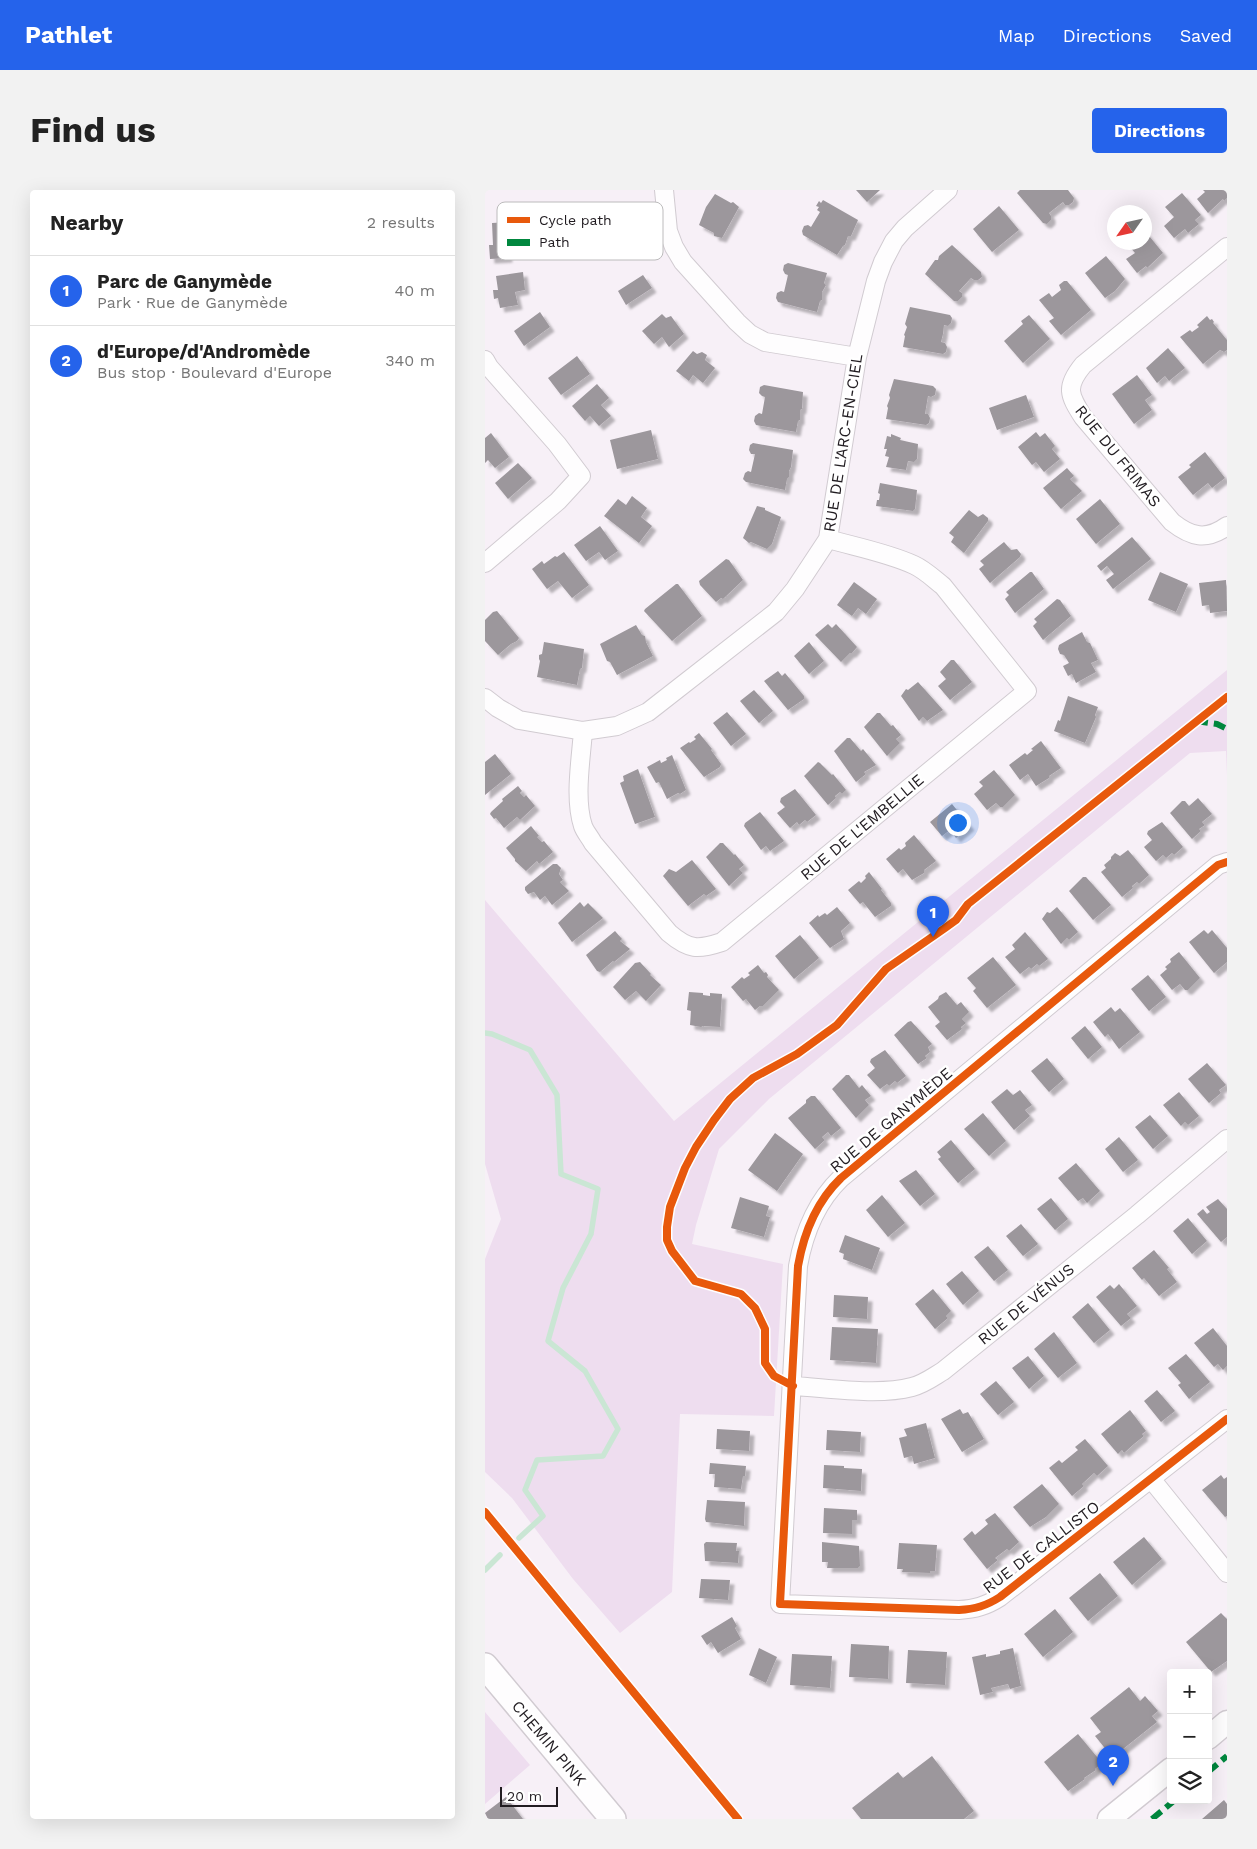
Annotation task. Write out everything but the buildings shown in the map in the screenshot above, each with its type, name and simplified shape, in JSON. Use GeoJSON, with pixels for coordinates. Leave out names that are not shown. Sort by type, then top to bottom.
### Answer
{"type":"FeatureCollection","features":[{"type":"Feature","properties":{"kind":"main road","name":"CHEMIN PINK"},"geometry":{"type":"LineString","coordinates":[[485,1666],[613,1819]]}},
{"type":"Feature","properties":{"kind":"street"},"geometry":{"type":"LineString","coordinates":[[664,190],[668,231],[674,247],[683,262],[750,334],[765,342],[857,357]]}},
{"type":"Feature","properties":{"kind":"street","name":"RUE DE L'ARC-EN-CIEL"},"geometry":{"type":"LineString","coordinates":[[485,698],[519,720],[583,731],[617,726],[648,712],[776,612],[795,589],[828,539],[857,357],[876,281],[883,262],[890,248],[905,228],[948,190]]}},
{"type":"Feature","properties":{"kind":"street","name":"RUE DU FRIMAS"},"geometry":{"type":"LineString","coordinates":[[1227,247],[1083,365],[1074,376],[1069,389],[1073,401],[1083,417],[1172,522],[1183,530],[1195,535],[1210,535],[1227,526]]}},
{"type":"Feature","properties":{"kind":"street"},"geometry":{"type":"LineString","coordinates":[[485,360],[489,367],[557,444],[581,476],[558,501],[485,563]]}},
{"type":"Feature","properties":{"kind":"street","name":"RUE DE L'EMBELLIE"},"geometry":{"type":"LineString","coordinates":[[583,731],[579,810],[584,828],[669,934],[679,942],[692,948],[707,948],[722,942],[1027,691],[943,586],[929,575],[915,566],[898,559],[828,539]]}},
{"type":"Feature","properties":{"kind":"street","name":"RUE DE GANYMÈDE"},"geometry":{"type":"LineString","coordinates":[[780,1604],[798,1266],[809,1223],[830,1189],[1218,866],[1227,862]]}},
{"type":"Feature","properties":{"kind":"street","name":"RUE DE VÉNUS"},"geometry":{"type":"LineString","coordinates":[[793,1386],[884,1391],[914,1387],[928,1380],[943,1371],[1137,1215],[1227,1139]]}},
{"type":"Feature","properties":{"kind":"street","name":"RUE DE CALLISTO"},"geometry":{"type":"LineString","coordinates":[[780,1604],[959,1610],[974,1609],[987,1605],[1152,1480],[1227,1419]]}},
{"type":"Feature","properties":{"kind":"street"},"geometry":{"type":"LineString","coordinates":[[1152,1480],[1227,1573]]}},
{"type":"Feature","properties":{"kind":"street"},"geometry":{"type":"LineString","coordinates":[[1212,1735],[1227,1722]]}},
{"type":"Feature","properties":{"kind":"street"},"geometry":{"type":"LineString","coordinates":[[1109,1819],[1167,1772]]}},
{"type":"Feature","properties":{"kind":"shaded area"},"geometry":{"type":"Polygon","coordinates":[[[1227,670],[1227,775],[1226,751],[1190,753],[769,1099],[719,1149],[692,1244],[783,1264],[774,1416],[680,1414],[672,1592],[620,1633],[573,1579],[512,1498],[485,1472],[485,1259],[501,1219],[485,1164],[485,900],[674,1121],[1227,670]]]}},
{"type":"Feature","properties":{"kind":"shaded area"},"geometry":{"type":"Polygon","coordinates":[[[485,1712],[530,1765],[485,1804],[485,1712]]]}},
{"type":"Feature","properties":{"kind":"waterway"},"geometry":{"type":"LineString","coordinates":[[485,1033],[492,1034],[530,1050],[557,1095],[561,1174],[598,1189],[591,1234],[563,1288],[548,1341],[585,1371],[618,1429],[603,1456],[537,1460],[525,1490],[543,1516],[519,1538]]}},
{"type":"Feature","properties":{"kind":"waterway"},"geometry":{"type":"LineString","coordinates":[[485,1570],[500,1555]]}},
{"type":"Feature","properties":{"kind":"marked path"},"geometry":{"type":"LineString","coordinates":[[1196,721],[1217,724],[1227,729]]}},
{"type":"Feature","properties":{"kind":"marked path"},"geometry":{"type":"LineString","coordinates":[[1212,1769],[1227,1756]]}},
{"type":"Feature","properties":{"kind":"marked path"},"geometry":{"type":"LineString","coordinates":[[1152,1819],[1170,1804]]}},
{"type":"Feature","properties":{"kind":"cycle path"},"geometry":{"type":"LineString","coordinates":[[793,1386],[774,1376],[765,1363],[765,1329],[755,1308],[741,1294],[695,1281],[672,1251],[667,1240],[670,1207],[685,1168],[696,1147],[730,1099],[753,1078],[797,1054],[837,1025],[886,969],[956,920],[968,904],[1227,697]]}},
{"type":"Feature","properties":{"kind":"cycle path"},"geometry":{"type":"LineString","coordinates":[[1227,862],[1218,865],[841,1178],[818,1207],[804,1241],[798,1266],[780,1604],[959,1610],[985,1605],[1000,1597],[1227,1419]]}},
{"type":"Feature","properties":{"kind":"cycle path"},"geometry":{"type":"LineString","coordinates":[[485,1512],[738,1819]]}},
{"type":"Feature","properties":{"kind":"place","name":"Parc de Ganymède"},"geometry":{"type":"Point","coordinates":[933,937]}},
{"type":"Feature","properties":{"kind":"place","name":"d'Europe/d'Andromède"},"geometry":{"type":"Point","coordinates":[1113,1786]}}]}
